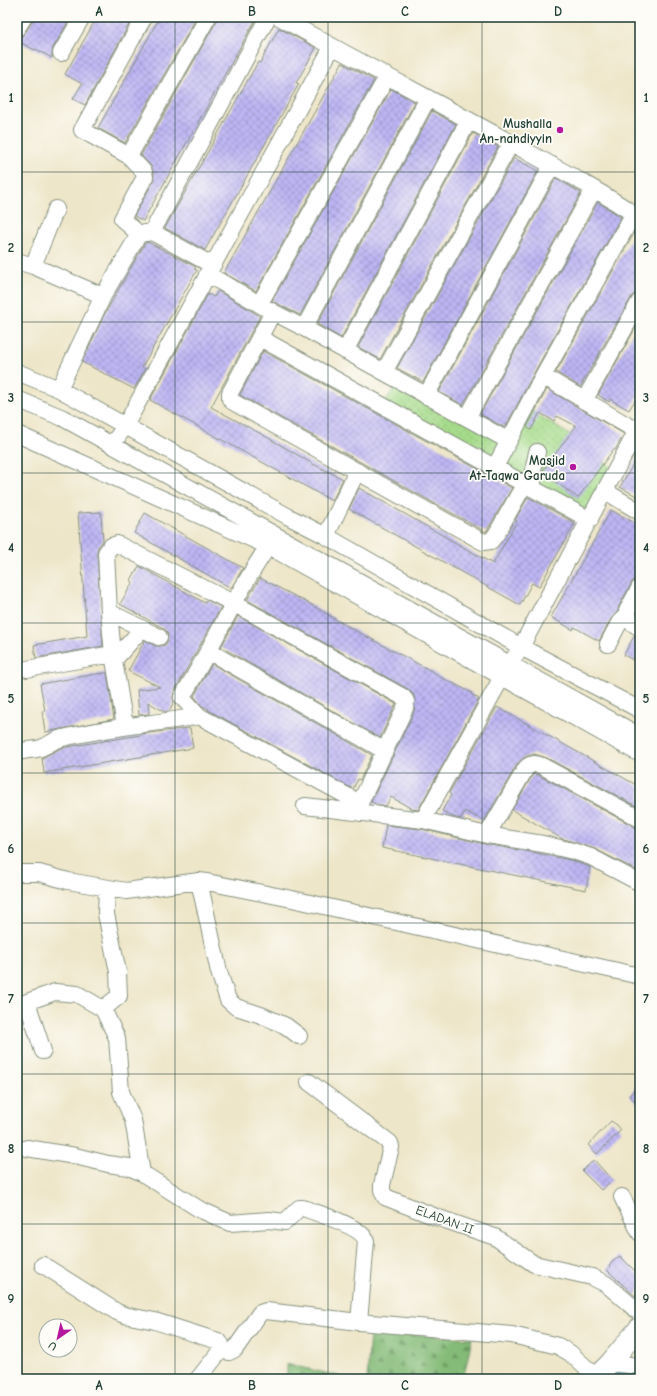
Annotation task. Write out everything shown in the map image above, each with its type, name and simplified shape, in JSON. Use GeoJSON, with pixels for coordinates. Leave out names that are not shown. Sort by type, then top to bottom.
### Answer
{"type":"FeatureCollection","features":[{"type":"Feature","properties":{"kind":"main road"},"geometry":{"type":"LineString","coordinates":[[595,1378],[610,1363],[640,1327]]}},
{"type":"Feature","properties":{"kind":"street"},"geometry":{"type":"LineString","coordinates":[[17,28],[24,17]]}},
{"type":"Feature","properties":{"kind":"street"},"geometry":{"type":"LineString","coordinates":[[61,53],[82,17]]}},
{"type":"Feature","properties":{"kind":"street"},"geometry":{"type":"LineString","coordinates":[[144,17],[82,130],[129,156],[144,172],[146,177],[122,219],[123,221],[210,269],[266,308],[509,441]]}},
{"type":"Feature","properties":{"kind":"street"},"geometry":{"type":"LineString","coordinates":[[129,156],[208,17]]}},
{"type":"Feature","properties":{"kind":"street"},"geometry":{"type":"LineString","coordinates":[[59,389],[103,296],[146,233],[268,17]]}},
{"type":"Feature","properties":{"kind":"street"},"geometry":{"type":"LineString","coordinates":[[279,17],[387,77],[552,165],[637,216],[543,376],[495,467]]}},
{"type":"Feature","properties":{"kind":"street"},"geometry":{"type":"LineString","coordinates":[[112,445],[125,426],[332,47]]}},
{"type":"Feature","properties":{"kind":"street"},"geometry":{"type":"LineString","coordinates":[[387,77],[266,308],[260,338],[233,385],[230,393],[230,399],[239,406],[476,538],[487,542],[498,533],[529,486],[537,452]]}},
{"type":"Feature","properties":{"kind":"street"},"geometry":{"type":"LineString","coordinates":[[304,328],[428,98]]}},
{"type":"Feature","properties":{"kind":"street"},"geometry":{"type":"LineString","coordinates":[[345,351],[469,120]]}},
{"type":"Feature","properties":{"kind":"street"},"geometry":{"type":"LineString","coordinates":[[384,372],[511,144]]}},
{"type":"Feature","properties":{"kind":"street"},"geometry":{"type":"LineString","coordinates":[[426,396],[552,165]]}},
{"type":"Feature","properties":{"kind":"street"},"geometry":{"type":"LineString","coordinates":[[467,418],[594,189]]}},
{"type":"Feature","properties":{"kind":"street"},"geometry":{"type":"LineString","coordinates":[[33,266],[56,209]]}},
{"type":"Feature","properties":{"kind":"street"},"geometry":{"type":"LineString","coordinates":[[17,261],[33,266],[103,296]]}},
{"type":"Feature","properties":{"kind":"street"},"geometry":{"type":"LineString","coordinates":[[584,400],[640,301]]}},
{"type":"Feature","properties":{"kind":"street"},"geometry":{"type":"LineString","coordinates":[[260,338],[590,520]]}},
{"type":"Feature","properties":{"kind":"street"},"geometry":{"type":"LineString","coordinates":[[17,372],[59,389],[289,517],[326,536],[521,647],[640,710]]}},
{"type":"Feature","properties":{"kind":"street"},"geometry":{"type":"LineString","coordinates":[[423,820],[506,671],[521,647],[638,428],[584,400],[543,376]]}},
{"type":"Feature","properties":{"kind":"street"},"geometry":{"type":"LineString","coordinates":[[17,399],[63,418],[112,445],[272,540],[506,671],[640,754]]}},
{"type":"Feature","properties":{"kind":"street"},"geometry":{"type":"LineString","coordinates":[[17,434],[272,540]]}},
{"type":"Feature","properties":{"kind":"street"},"geometry":{"type":"LineString","coordinates":[[326,536],[357,471]]}},
{"type":"Feature","properties":{"kind":"street"},"geometry":{"type":"LineString","coordinates":[[605,491],[640,512]]}},
{"type":"Feature","properties":{"kind":"street"},"geometry":{"type":"LineString","coordinates":[[162,723],[182,697],[233,603],[272,540],[289,517]]}},
{"type":"Feature","properties":{"kind":"street"},"geometry":{"type":"LineString","coordinates":[[125,726],[114,657],[109,612],[106,553],[111,546],[117,544],[233,603],[403,697],[406,701],[405,708],[384,751],[360,808]]}},
{"type":"Feature","properties":{"kind":"street"},"geometry":{"type":"LineString","coordinates":[[640,587],[627,611],[630,622],[640,628]]}},
{"type":"Feature","properties":{"kind":"street"},"geometry":{"type":"LineString","coordinates":[[109,612],[159,637]]}},
{"type":"Feature","properties":{"kind":"street"},"geometry":{"type":"LineString","coordinates":[[608,644],[619,623],[627,615]]}},
{"type":"Feature","properties":{"kind":"street"},"geometry":{"type":"LineString","coordinates":[[27,669],[114,657],[142,629]]}},
{"type":"Feature","properties":{"kind":"street"},"geometry":{"type":"LineString","coordinates":[[208,651],[384,751]]}},
{"type":"Feature","properties":{"kind":"street"},"geometry":{"type":"LineString","coordinates":[[506,671],[640,736]]}},
{"type":"Feature","properties":{"kind":"street"},"geometry":{"type":"LineString","coordinates":[[182,697],[199,716],[360,808]]}},
{"type":"Feature","properties":{"kind":"street"},"geometry":{"type":"LineString","coordinates":[[17,752],[40,748],[53,741],[64,738],[125,726],[162,723],[199,716]]}},
{"type":"Feature","properties":{"kind":"street"},"geometry":{"type":"LineString","coordinates":[[487,835],[526,768],[535,763],[640,819]]}},
{"type":"Feature","properties":{"kind":"street"},"geometry":{"type":"LineString","coordinates":[[305,806],[360,808],[423,820],[487,835],[543,844],[591,857],[640,884]]}},
{"type":"Feature","properties":{"kind":"street"},"geometry":{"type":"LineString","coordinates":[[17,874],[39,873],[68,881],[126,891],[199,881],[292,898],[640,976]]}},
{"type":"Feature","properties":{"kind":"street"},"geometry":{"type":"LineString","coordinates":[[199,881],[219,972],[228,1000],[236,1007],[261,1015],[286,1026],[299,1036]]}},
{"type":"Feature","properties":{"kind":"street"},"geometry":{"type":"LineString","coordinates":[[103,1009],[119,996],[118,972],[106,914],[107,888]]}},
{"type":"Feature","properties":{"kind":"street"},"geometry":{"type":"LineString","coordinates":[[44,1051],[28,1002],[55,992],[77,994],[103,1009],[117,1038],[121,1092],[133,1120],[142,1173]]}},
{"type":"Feature","properties":{"kind":"street","name":"ELADAN II"},"geometry":{"type":"LineString","coordinates":[[309,1082],[390,1143],[391,1147],[382,1185],[382,1190],[385,1197],[436,1217],[495,1237],[534,1264],[592,1277],[606,1284],[640,1313]]}},
{"type":"Feature","properties":{"kind":"street"},"geometry":{"type":"LineString","coordinates":[[28,1148],[129,1167],[142,1173],[199,1209],[230,1223],[269,1220],[285,1222],[297,1209],[304,1208],[348,1226],[361,1233],[365,1238],[366,1246],[359,1322]]}},
{"type":"Feature","properties":{"kind":"street"},"geometry":{"type":"LineString","coordinates":[[622,1197],[640,1233]]}},
{"type":"Feature","properties":{"kind":"street"},"geometry":{"type":"LineString","coordinates":[[43,1265],[116,1312],[155,1321],[218,1341],[221,1344],[221,1350],[198,1379]]}},
{"type":"Feature","properties":{"kind":"street"},"geometry":{"type":"LineString","coordinates":[[221,1350],[229,1352],[235,1349],[260,1313],[266,1311],[359,1322],[512,1335],[564,1348],[595,1378]]}},
{"type":"Feature","properties":{"kind":"street"},"geometry":{"type":"LineString","coordinates":[[610,1363],[640,1366]]}},
{"type":"Feature","properties":{"kind":"green space"},"geometry":{"type":"Polygon","coordinates":[[[398,382],[508,442],[493,466],[383,405],[398,382]]]}},
{"type":"Feature","properties":{"kind":"green space"},"geometry":{"type":"Polygon","coordinates":[[[530,410],[584,445],[614,470],[588,513],[498,465],[530,410]]]}},
{"type":"Feature","properties":{"kind":"green space"},"geometry":{"type":"Polygon","coordinates":[[[370,1332],[472,1338],[465,1371],[457,1379],[367,1379],[370,1332]]]}},
{"type":"Feature","properties":{"kind":"green space"},"geometry":{"type":"Polygon","coordinates":[[[287,1364],[352,1379],[287,1379],[287,1364]]]}},
{"type":"Feature","properties":{"kind":"building"},"geometry":{"type":"Polygon","coordinates":[[[33,17],[71,17],[53,48],[52,58],[17,41],[17,37],[22,36],[25,33],[32,22],[33,17]]]}},
{"type":"Feature","properties":{"kind":"building"},"geometry":{"type":"Polygon","coordinates":[[[97,17],[133,17],[85,105],[73,99],[82,84],[65,74],[97,17]]]}},
{"type":"Feature","properties":{"kind":"building"},"geometry":{"type":"Polygon","coordinates":[[[160,17],[197,17],[125,143],[98,128],[160,17]]]}},
{"type":"Feature","properties":{"kind":"building"},"geometry":{"type":"Polygon","coordinates":[[[217,17],[257,17],[143,221],[134,216],[153,182],[154,175],[151,166],[141,155],[216,22],[217,17]]]}},
{"type":"Feature","properties":{"kind":"building"},"geometry":{"type":"Polygon","coordinates":[[[279,28],[316,48],[296,83],[299,84],[205,250],[165,228],[258,62],[260,63],[279,28]]]}},
{"type":"Feature","properties":{"kind":"building"},"geometry":{"type":"Polygon","coordinates":[[[342,63],[374,80],[256,291],[224,273],[342,63]]]}},
{"type":"Feature","properties":{"kind":"building"},"geometry":{"type":"Polygon","coordinates":[[[391,89],[415,102],[300,315],[272,301],[391,89]]]}},
{"type":"Feature","properties":{"kind":"building"},"geometry":{"type":"Polygon","coordinates":[[[432,111],[456,124],[341,338],[317,324],[432,111]]]}},
{"type":"Feature","properties":{"kind":"building"},"geometry":{"type":"Polygon","coordinates":[[[473,133],[498,147],[380,359],[358,347],[473,133]]]}},
{"type":"Feature","properties":{"kind":"building"},"geometry":{"type":"Polygon","coordinates":[[[514,158],[538,171],[423,382],[397,368],[514,158]]]}},
{"type":"Feature","properties":{"kind":"building"},"geometry":{"type":"Polygon","coordinates":[[[556,178],[581,193],[463,405],[439,392],[556,178]]]}},
{"type":"Feature","properties":{"kind":"building"},"geometry":{"type":"Polygon","coordinates":[[[598,202],[621,217],[505,428],[480,414],[598,202]]]}},
{"type":"Feature","properties":{"kind":"building"},"geometry":{"type":"Polygon","coordinates":[[[637,228],[640,230],[640,292],[632,296],[580,387],[556,372],[637,228]]]}},
{"type":"Feature","properties":{"kind":"building"},"geometry":{"type":"Polygon","coordinates":[[[148,242],[196,267],[194,269],[197,270],[142,367],[145,369],[134,389],[82,362],[103,317],[145,243],[148,242]]]}},
{"type":"Feature","properties":{"kind":"building"},"geometry":{"type":"Polygon","coordinates":[[[218,291],[260,316],[211,407],[343,479],[332,501],[150,400],[208,294],[214,297],[218,291]]]}},
{"type":"Feature","properties":{"kind":"building"},"geometry":{"type":"Polygon","coordinates":[[[640,320],[640,392],[629,410],[610,399],[609,402],[598,395],[640,320]]]}},
{"type":"Feature","properties":{"kind":"building"},"geometry":{"type":"Polygon","coordinates":[[[263,351],[512,488],[486,532],[240,395],[263,351]]]}},
{"type":"Feature","properties":{"kind":"building"},"geometry":{"type":"Polygon","coordinates":[[[547,389],[624,434],[615,450],[613,450],[578,498],[542,472],[576,426],[557,416],[554,421],[540,413],[531,430],[527,427],[547,389]]]}},
{"type":"Feature","properties":{"kind":"building"},"geometry":{"type":"Polygon","coordinates":[[[640,452],[640,498],[620,487],[640,452]]]}},
{"type":"Feature","properties":{"kind":"building"},"geometry":{"type":"Polygon","coordinates":[[[359,488],[493,564],[517,521],[515,520],[528,497],[575,523],[539,587],[532,583],[520,605],[349,509],[359,488]]]}},
{"type":"Feature","properties":{"kind":"building"},"geometry":{"type":"Polygon","coordinates":[[[611,510],[640,526],[640,578],[635,579],[632,582],[619,606],[618,611],[611,619],[599,641],[574,627],[573,630],[551,617],[611,510]]]}},
{"type":"Feature","properties":{"kind":"building"},"geometry":{"type":"Polygon","coordinates":[[[101,512],[103,541],[98,547],[97,553],[103,646],[36,658],[34,645],[87,636],[78,513],[101,512]]]}},
{"type":"Feature","properties":{"kind":"building"},"geometry":{"type":"Polygon","coordinates":[[[145,513],[243,568],[231,588],[134,533],[145,513]]]}},
{"type":"Feature","properties":{"kind":"building"},"geometry":{"type":"Polygon","coordinates":[[[139,566],[205,603],[207,600],[221,607],[174,692],[174,702],[169,711],[165,712],[148,702],[149,714],[139,715],[137,690],[160,687],[128,671],[145,640],[155,646],[165,645],[167,642],[168,633],[163,628],[120,604],[133,582],[131,580],[139,566]]]}},
{"type":"Feature","properties":{"kind":"building"},"geometry":{"type":"Polygon","coordinates":[[[260,578],[472,693],[471,694],[479,699],[418,810],[412,809],[391,797],[386,806],[371,802],[414,712],[414,695],[408,689],[247,600],[260,578]]]}},
{"type":"Feature","properties":{"kind":"building"},"geometry":{"type":"Polygon","coordinates":[[[238,616],[396,704],[380,738],[221,647],[238,616]]]}},
{"type":"Feature","properties":{"kind":"building"},"geometry":{"type":"Polygon","coordinates":[[[634,636],[640,637],[640,664],[624,655],[634,636]]]}},
{"type":"Feature","properties":{"kind":"building"},"geometry":{"type":"Polygon","coordinates":[[[212,664],[372,755],[360,780],[358,779],[353,789],[202,706],[194,696],[212,664]]]}},
{"type":"Feature","properties":{"kind":"building"},"geometry":{"type":"Polygon","coordinates":[[[107,673],[114,719],[45,732],[42,711],[45,711],[40,684],[107,673]]]}},
{"type":"Feature","properties":{"kind":"building"},"geometry":{"type":"Polygon","coordinates":[[[497,707],[640,787],[640,808],[547,758],[534,754],[525,757],[518,763],[484,821],[465,811],[461,819],[453,817],[442,811],[451,795],[449,793],[497,707]]]}},
{"type":"Feature","properties":{"kind":"building"},"geometry":{"type":"Polygon","coordinates":[[[190,728],[193,748],[44,773],[42,758],[61,748],[141,734],[190,728]]]}},
{"type":"Feature","properties":{"kind":"building"},"geometry":{"type":"Polygon","coordinates":[[[533,774],[538,775],[635,827],[640,828],[640,872],[595,849],[561,838],[512,810],[533,774]]]}},
{"type":"Feature","properties":{"kind":"building"},"geometry":{"type":"Polygon","coordinates":[[[386,825],[421,829],[485,844],[570,860],[590,867],[586,890],[382,848],[386,825]]]}},
{"type":"Feature","properties":{"kind":"building"},"geometry":{"type":"Polygon","coordinates":[[[640,1081],[640,1105],[629,1096],[640,1081]]]}},
{"type":"Feature","properties":{"kind":"building"},"geometry":{"type":"Polygon","coordinates":[[[611,1121],[621,1130],[597,1154],[588,1145],[611,1121]]]}},
{"type":"Feature","properties":{"kind":"building"},"geometry":{"type":"Polygon","coordinates":[[[594,1160],[612,1180],[601,1190],[582,1171],[594,1160]]]}},
{"type":"Feature","properties":{"kind":"building"},"geometry":{"type":"Polygon","coordinates":[[[620,1256],[640,1276],[640,1288],[635,1296],[607,1270],[612,1262],[620,1256]]]}},
{"type":"Feature","properties":{"kind":"waterway"},"geometry":{"type":"LineString","coordinates":[[620,1379],[622,1377],[640,1376]]}},
{"type":"Feature","properties":{"kind":"place","name":"Mushalla An-nahdiyyin"},"geometry":{"type":"Point","coordinates":[560,130]}},
{"type":"Feature","properties":{"kind":"place","name":"Masjid At-Taqwa Garuda"},"geometry":{"type":"Point","coordinates":[573,467]}}]}
